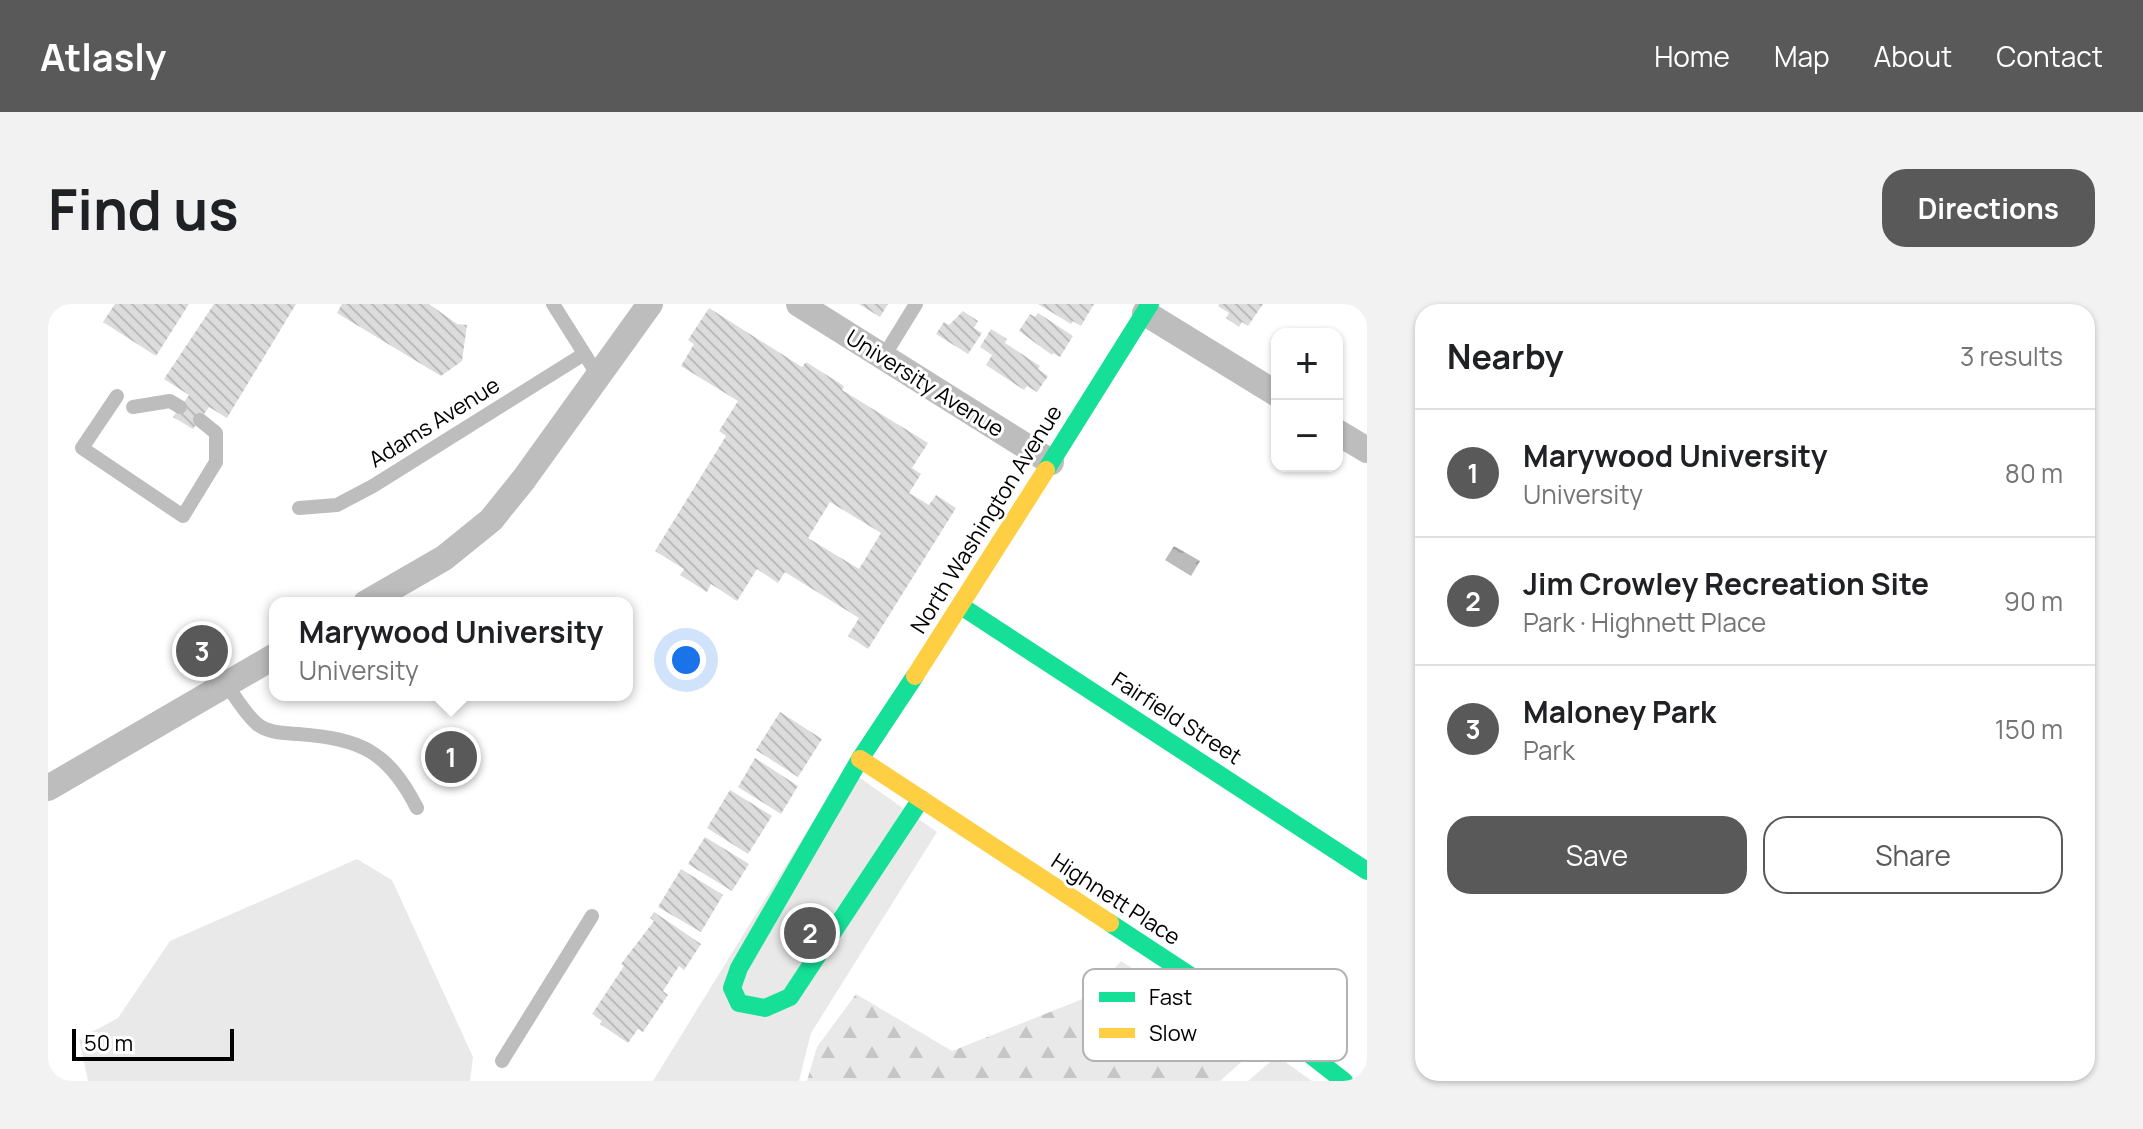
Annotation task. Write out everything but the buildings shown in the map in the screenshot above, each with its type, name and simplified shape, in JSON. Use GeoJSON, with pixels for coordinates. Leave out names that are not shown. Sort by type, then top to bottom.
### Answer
{"type":"FeatureCollection","features":[{"type":"Feature","properties":{"kind":"street"},"geometry":{"type":"LineString","coordinates":[[376,597],[444,558],[491,520],[650,304]]}},
{"type":"Feature","properties":{"kind":"street","name":"University Avenue"},"geometry":{"type":"LineString","coordinates":[[799,304],[1051,462]]}},
{"type":"Feature","properties":{"kind":"street"},"geometry":{"type":"LineString","coordinates":[[1147,308],[1271,390]]}},
{"type":"Feature","properties":{"kind":"street","name":"North Washington Avenue"},"geometry":{"type":"LineString","coordinates":[[921,799],[790,997],[774,1007],[757,1010],[739,1003],[732,988],[739,968],[860,759],[961,606],[1147,308]]}},
{"type":"Feature","properties":{"kind":"street"},"geometry":{"type":"LineString","coordinates":[[1343,436],[1367,450]]}},
{"type":"Feature","properties":{"kind":"street","name":"Fairfield Street"},"geometry":{"type":"LineString","coordinates":[[961,606],[1367,871]]}},
{"type":"Feature","properties":{"kind":"street"},"geometry":{"type":"LineString","coordinates":[[48,788],[269,659]]}},
{"type":"Feature","properties":{"kind":"street","name":"Highnett Place"},"geometry":{"type":"LineString","coordinates":[[860,759],[1181,969]]}},
{"type":"Feature","properties":{"kind":"street","name":"Highnett Place"},"geometry":{"type":"LineString","coordinates":[[1318,1061],[1344,1081]]}},
{"type":"Feature","properties":{"kind":"lane"},"geometry":{"type":"LineString","coordinates":[[553,304],[599,377]]}},
{"type":"Feature","properties":{"kind":"lane"},"geometry":{"type":"LineString","coordinates":[[884,356],[916,304]]}},
{"type":"Feature","properties":{"kind":"lane","name":"Adams Avenue"},"geometry":{"type":"LineString","coordinates":[[299,508],[337,505],[373,486],[584,354]]}},
{"type":"Feature","properties":{"kind":"lane"},"geometry":{"type":"LineString","coordinates":[[117,396],[82,448],[183,516],[216,462],[216,433],[200,420]]}},
{"type":"Feature","properties":{"kind":"lane"},"geometry":{"type":"LineString","coordinates":[[133,407],[170,401],[180,407]]}},
{"type":"Feature","properties":{"kind":"lane"},"geometry":{"type":"LineString","coordinates":[[226,684],[257,724],[275,732],[331,737],[379,755],[402,778],[417,808]]}},
{"type":"Feature","properties":{"kind":"lane"},"geometry":{"type":"LineString","coordinates":[[502,1061],[592,916]]}},
{"type":"Feature","properties":{"kind":"green space"},"geometry":{"type":"Polygon","coordinates":[[[846,768],[937,832],[811,1033],[799,1081],[653,1081],[846,768]]]}},
{"type":"Feature","properties":{"kind":"green space"},"geometry":{"type":"Polygon","coordinates":[[[357,859],[392,880],[473,1057],[470,1081],[88,1081],[79,1039],[118,1018],[170,941],[357,859]]]}},
{"type":"Feature","properties":{"kind":"green space"},"geometry":{"type":"Polygon","coordinates":[[[1121,961],[1134,969],[1114,969],[1121,961]]]}},
{"type":"Feature","properties":{"kind":"green space"},"geometry":{"type":"Polygon","coordinates":[[[856,994],[952,1051],[1083,999],[1083,1061],[1242,1061],[1220,1081],[807,1081],[817,1047],[856,994]]]}},
{"type":"Feature","properties":{"kind":"green space"},"geometry":{"type":"Polygon","coordinates":[[[1271,1061],[1284,1061],[1312,1081],[1248,1081],[1271,1061]]]}},
{"type":"Feature","properties":{"kind":"water"},"geometry":{"type":"Polygon","coordinates":[[[1174,546],[1200,561],[1191,576],[1165,560],[1174,546]]]}},
{"type":"Feature","properties":{"kind":"traffic: fast"},"geometry":{"type":"LineString","coordinates":[[1046,470],[1150,304]]}},
{"type":"Feature","properties":{"kind":"traffic: fast"},"geometry":{"type":"LineString","coordinates":[[961,606],[1367,871]]}},
{"type":"Feature","properties":{"kind":"traffic: fast"},"geometry":{"type":"LineString","coordinates":[[915,676],[860,759],[739,968],[732,988],[739,1003],[765,1008],[790,997],[921,799]]}},
{"type":"Feature","properties":{"kind":"traffic: fast"},"geometry":{"type":"LineString","coordinates":[[1110,923],[1180,969]]}},
{"type":"Feature","properties":{"kind":"traffic: fast"},"geometry":{"type":"LineString","coordinates":[[1318,1061],[1344,1081]]}},
{"type":"Feature","properties":{"kind":"traffic: slow"},"geometry":{"type":"LineString","coordinates":[[915,676],[1046,470]]}},
{"type":"Feature","properties":{"kind":"traffic: slow"},"geometry":{"type":"LineString","coordinates":[[860,759],[1110,923]]}},
{"type":"Feature","properties":{"kind":"place","name":"Maloney Park"},"geometry":{"type":"Point","coordinates":[202,651]}},
{"type":"Feature","properties":{"kind":"place","name":"Marywood University"},"geometry":{"type":"Point","coordinates":[451,757]}},
{"type":"Feature","properties":{"kind":"place","name":"Jim Crowley Recreation Site"},"geometry":{"type":"Point","coordinates":[810,933]}}]}
